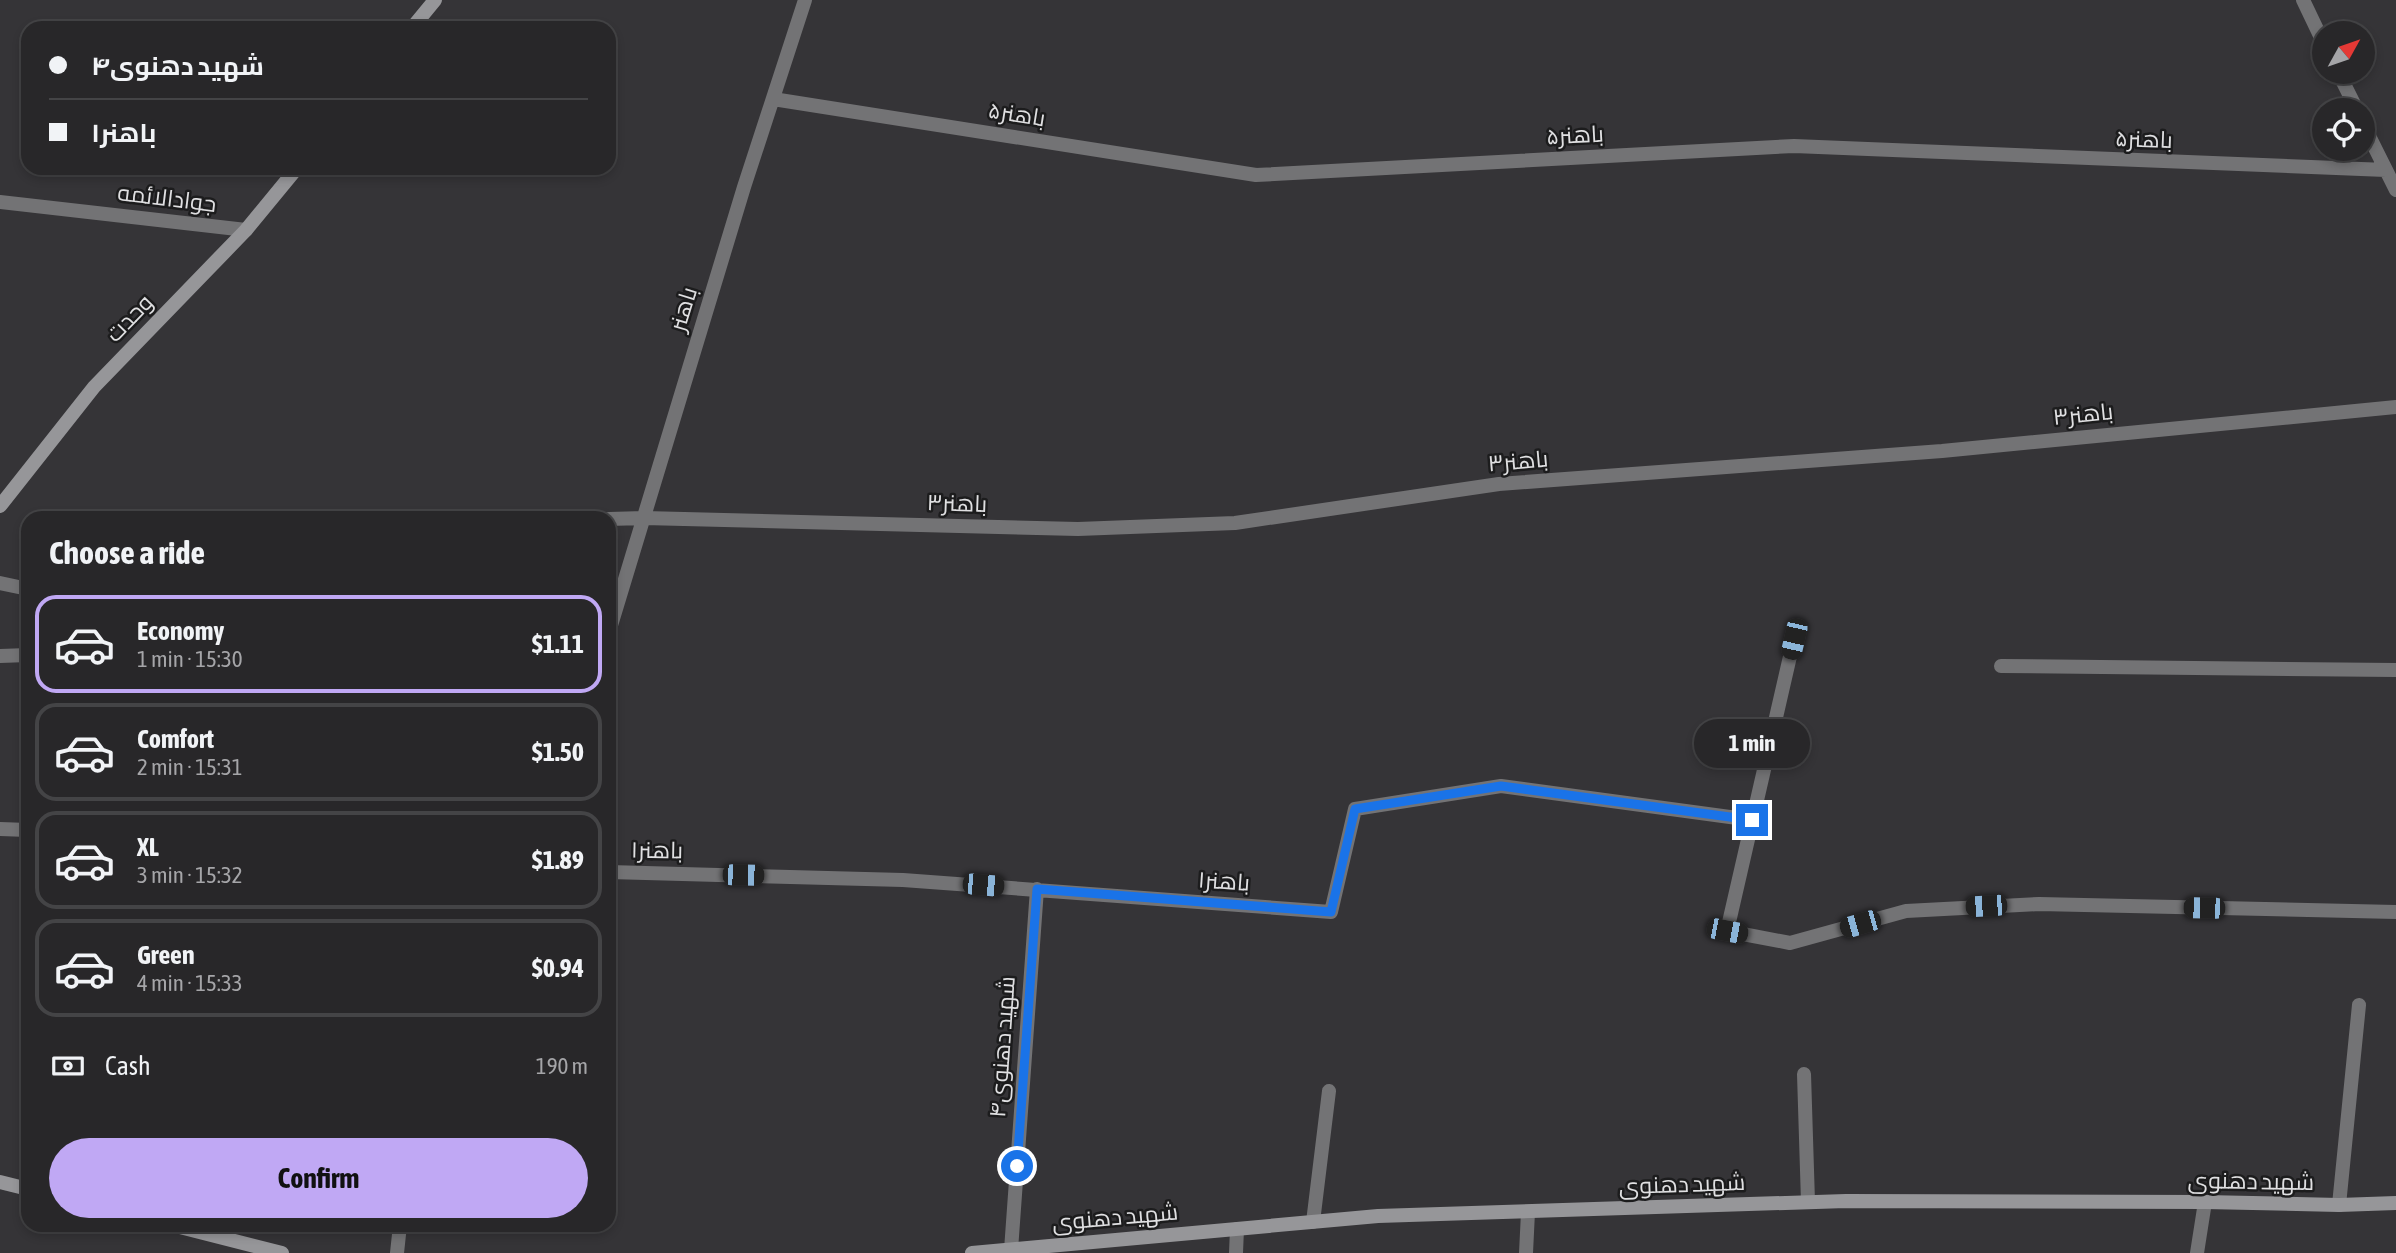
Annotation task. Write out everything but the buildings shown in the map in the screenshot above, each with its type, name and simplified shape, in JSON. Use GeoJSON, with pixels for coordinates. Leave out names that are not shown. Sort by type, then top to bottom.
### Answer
{"type":"FeatureCollection","features":[{"type":"Feature","properties":{"kind":"street"},"geometry":{"type":"LineString","coordinates":[[418,21],[435,0]]}},
{"type":"Feature","properties":{"kind":"street","name":"باهنر"},"geometry":{"type":"LineString","coordinates":[[616,609],[805,0]]}},
{"type":"Feature","properties":{"kind":"street"},"geometry":{"type":"LineString","coordinates":[[2303,0],[2313,21]]}},
{"type":"Feature","properties":{"kind":"street","name":"باهنر۵"},"geometry":{"type":"LineString","coordinates":[[773,99],[1256,175],[1794,146],[2386,170]]}},
{"type":"Feature","properties":{"kind":"street"},"geometry":{"type":"LineString","coordinates":[[2375,148],[2396,190]]}},
{"type":"Feature","properties":{"kind":"street","name":"وحدت"},"geometry":{"type":"LineString","coordinates":[[0,506],[94,387],[246,230],[291,175]]}},
{"type":"Feature","properties":{"kind":"street","name":"جوادالائمه"},"geometry":{"type":"LineString","coordinates":[[0,202],[246,230]]}},
{"type":"Feature","properties":{"kind":"street","name":"باهنر۳"},"geometry":{"type":"LineString","coordinates":[[616,519],[1078,529],[1235,523],[1499,484],[1942,451],[2396,407]]}},
{"type":"Feature","properties":{"kind":"street"},"geometry":{"type":"LineString","coordinates":[[0,583],[21,588]]}},
{"type":"Feature","properties":{"kind":"street"},"geometry":{"type":"LineString","coordinates":[[1794,639],[1727,931],[1790,943],[1906,911],[2039,904],[2396,912]]}},
{"type":"Feature","properties":{"kind":"street"},"geometry":{"type":"LineString","coordinates":[[0,656],[21,656]]}},
{"type":"Feature","properties":{"kind":"street"},"geometry":{"type":"LineString","coordinates":[[2001,666],[2396,670]]}},
{"type":"Feature","properties":{"kind":"street","name":"باهنر۱"},"geometry":{"type":"LineString","coordinates":[[616,872],[903,880],[1331,912],[1355,809],[1501,786],[1752,820]]}},
{"type":"Feature","properties":{"kind":"street"},"geometry":{"type":"LineString","coordinates":[[0,829],[21,830]]}},
{"type":"Feature","properties":{"kind":"street","name":"شهید دهنوی۴"},"geometry":{"type":"LineString","coordinates":[[1011,1250],[1037,889]]}},
{"type":"Feature","properties":{"kind":"street"},"geometry":{"type":"LineString","coordinates":[[2340,1205],[2359,1005]]}},
{"type":"Feature","properties":{"kind":"street"},"geometry":{"type":"LineString","coordinates":[[1804,1074],[1808,1202]]}},
{"type":"Feature","properties":{"kind":"street"},"geometry":{"type":"LineString","coordinates":[[1312,1222],[1329,1091]]}},
{"type":"Feature","properties":{"kind":"street"},"geometry":{"type":"LineString","coordinates":[[0,1182],[21,1187]]}},
{"type":"Feature","properties":{"kind":"street","name":"شهید دهنوی"},"geometry":{"type":"LineString","coordinates":[[972,1253],[1377,1216],[1808,1202],[2396,1203]]}},
{"type":"Feature","properties":{"kind":"street"},"geometry":{"type":"LineString","coordinates":[[2197,1253],[2205,1202]]}},
{"type":"Feature","properties":{"kind":"street"},"geometry":{"type":"LineString","coordinates":[[1527,1253],[1528,1212]]}},
{"type":"Feature","properties":{"kind":"street"},"geometry":{"type":"LineString","coordinates":[[1236,1253],[1237,1229]]}},
{"type":"Feature","properties":{"kind":"street"},"geometry":{"type":"LineString","coordinates":[[200,1232],[282,1253]]}},
{"type":"Feature","properties":{"kind":"street"},"geometry":{"type":"LineString","coordinates":[[397,1253],[399,1232]]}},
{"type":"Feature","properties":{"kind":"route"},"geometry":{"type":"LineString","coordinates":[[1017,1166],[1037,889],[1331,912],[1355,809],[1501,786],[1752,820]]}}]}
